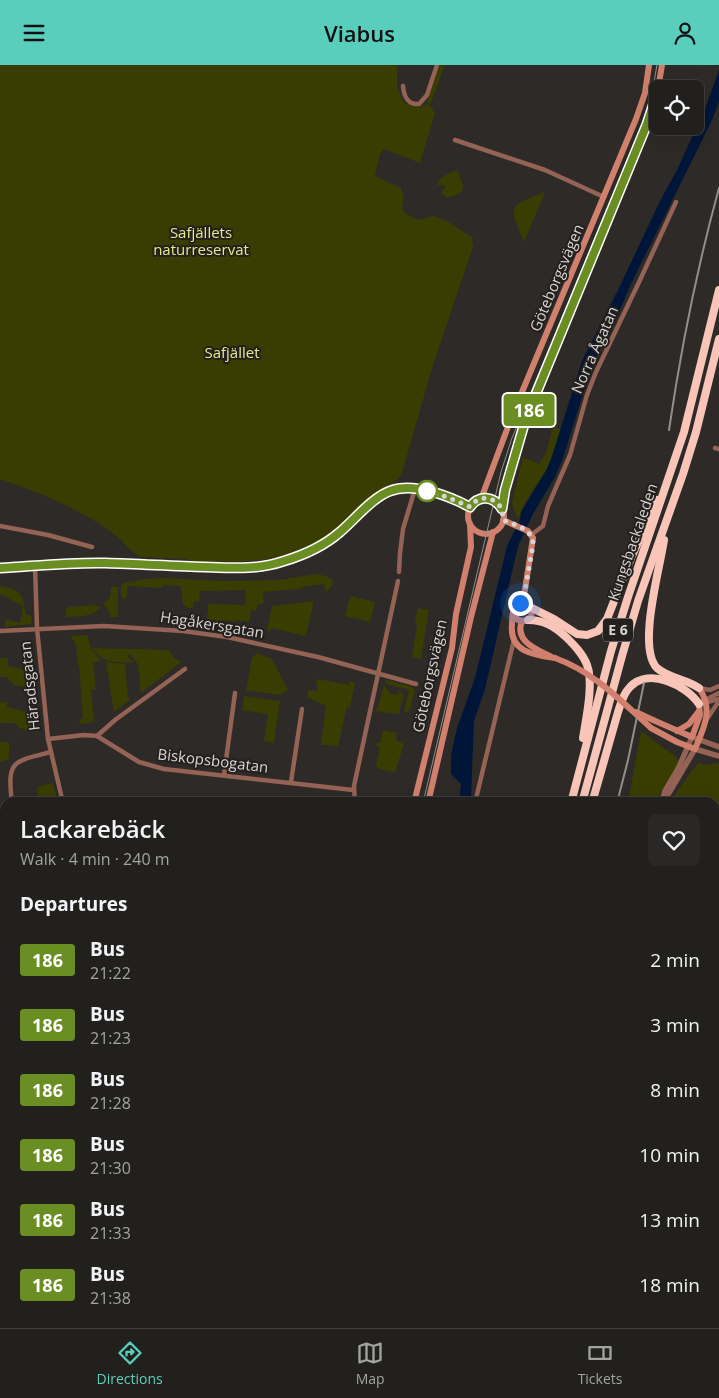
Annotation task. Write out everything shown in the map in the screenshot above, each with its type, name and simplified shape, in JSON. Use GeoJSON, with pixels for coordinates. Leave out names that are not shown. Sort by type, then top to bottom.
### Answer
{"type":"FeatureCollection","features":[{"type":"Feature","properties":{"kind":"highway","name":"Kungsbackaleden"},"geometry":{"type":"LineString","coordinates":[[573,797],[611,651],[684,432],[719,290]]}},
{"type":"Feature","properties":{"kind":"highway","name":"Kungsbackaleden"},"geometry":{"type":"LineString","coordinates":[[584,797],[638,601],[696,432],[719,339]]}},
{"type":"Feature","properties":{"kind":"highway"},"geometry":{"type":"LineString","coordinates":[[532,608],[577,634],[592,634],[602,627],[647,522],[672,472]]}},
{"type":"Feature","properties":{"kind":"highway"},"geometry":{"type":"LineString","coordinates":[[666,523],[649,628],[650,655],[662,672],[688,681],[699,688]]}},
{"type":"Feature","properties":{"kind":"highway"},"geometry":{"type":"LineString","coordinates":[[525,621],[542,621],[559,631],[581,653],[589,670],[585,729],[574,792]]}},
{"type":"Feature","properties":{"kind":"highway"},"geometry":{"type":"LineString","coordinates":[[594,797],[620,706],[628,689],[644,678],[660,679],[672,683],[689,693],[702,704]]}},
{"type":"Feature","properties":{"kind":"main road","name":"Göteborgsvägen"},"geometry":{"type":"LineString","coordinates":[[481,499],[512,416],[636,119],[645,93],[649,65]]}},
{"type":"Feature","properties":{"kind":"main road","name":"Göteborgsvägen"},"geometry":{"type":"LineString","coordinates":[[660,80],[662,65]]}},
{"type":"Feature","properties":{"kind":"main road","name":"Göteborgsvägen"},"geometry":{"type":"LineString","coordinates":[[429,797],[456,675],[493,532],[500,527],[503,520],[502,509],[505,490],[526,418],[649,118]]}},
{"type":"Feature","properties":{"kind":"main road"},"geometry":{"type":"LineString","coordinates":[[0,568],[104,563],[243,568],[270,565],[292,559],[321,546],[385,493],[397,489],[415,489],[438,494],[470,507],[481,499],[488,498],[494,500],[502,509]]}},
{"type":"Feature","properties":{"kind":"main road","name":"Göteborgsvägen"},"geometry":{"type":"LineString","coordinates":[[415,797],[452,647],[456,614],[471,547],[468,514],[470,507]]}},
{"type":"Feature","properties":{"kind":"main road"},"geometry":{"type":"LineString","coordinates":[[503,520],[530,533],[533,541],[523,602]]}},
{"type":"Feature","properties":{"kind":"main road"},"geometry":{"type":"LineString","coordinates":[[470,524],[479,532],[485,534],[493,532]]}},
{"type":"Feature","properties":{"kind":"main road"},"geometry":{"type":"LineString","coordinates":[[544,655],[522,638],[520,627],[532,615],[532,608],[523,602],[516,605],[511,629],[514,640],[522,649],[527,653],[555,658],[581,670],[631,709],[651,728],[692,748],[699,739],[707,719],[699,688]]}},
{"type":"Feature","properties":{"kind":"main road"},"geometry":{"type":"LineString","coordinates":[[514,614],[517,619],[525,621]]}},
{"type":"Feature","properties":{"kind":"main road"},"geometry":{"type":"LineString","coordinates":[[677,731],[689,724],[702,704]]}},
{"type":"Feature","properties":{"kind":"main road"},"geometry":{"type":"LineString","coordinates":[[631,709],[692,737],[702,704]]}},
{"type":"Feature","properties":{"kind":"street"},"geometry":{"type":"LineString","coordinates":[[403,86],[407,100],[411,103],[419,104],[427,95],[437,65]]}},
{"type":"Feature","properties":{"kind":"street"},"geometry":{"type":"LineString","coordinates":[[455,140],[545,171],[604,197]]}},
{"type":"Feature","properties":{"kind":"street","name":"Norra Ågatan"},"geometry":{"type":"LineString","coordinates":[[530,533],[543,526],[548,507],[570,455],[586,395],[676,202]]}},
{"type":"Feature","properties":{"kind":"street"},"geometry":{"type":"LineString","coordinates":[[399,572],[404,529],[415,489]]}},
{"type":"Feature","properties":{"kind":"street"},"geometry":{"type":"LineString","coordinates":[[0,526],[48,535],[92,547]]}},
{"type":"Feature","properties":{"kind":"street","name":"Häradsgatan"},"geometry":{"type":"LineString","coordinates":[[35,566],[37,628],[48,739],[62,797]]}},
{"type":"Feature","properties":{"kind":"street"},"geometry":{"type":"LineString","coordinates":[[354,797],[353,789],[398,581]]}},
{"type":"Feature","properties":{"kind":"street","name":"Hagåkersgatan"},"geometry":{"type":"LineString","coordinates":[[0,631],[104,626],[184,631],[241,640],[416,684]]}},
{"type":"Feature","properties":{"kind":"street"},"geometry":{"type":"LineString","coordinates":[[476,797],[514,640]]}},
{"type":"Feature","properties":{"kind":"street"},"geometry":{"type":"LineString","coordinates":[[511,652],[522,649]]}},
{"type":"Feature","properties":{"kind":"street"},"geometry":{"type":"LineString","coordinates":[[48,739],[84,735],[97,736],[115,720],[185,669]]}},
{"type":"Feature","properties":{"kind":"street"},"geometry":{"type":"LineString","coordinates":[[699,688],[710,690],[719,686]]}},
{"type":"Feature","properties":{"kind":"street"},"geometry":{"type":"LineString","coordinates":[[224,775],[235,693]]}},
{"type":"Feature","properties":{"kind":"street"},"geometry":{"type":"LineString","coordinates":[[702,704],[719,693]]}},
{"type":"Feature","properties":{"kind":"street"},"geometry":{"type":"LineString","coordinates":[[702,704],[719,700]]}},
{"type":"Feature","properties":{"kind":"street"},"geometry":{"type":"LineString","coordinates":[[707,719],[719,700]]}},
{"type":"Feature","properties":{"kind":"street"},"geometry":{"type":"LineString","coordinates":[[290,783],[302,709]]}},
{"type":"Feature","properties":{"kind":"street","name":"Biskopsbogatan"},"geometry":{"type":"LineString","coordinates":[[97,736],[133,759],[164,769],[353,789]]}},
{"type":"Feature","properties":{"kind":"street"},"geometry":{"type":"LineString","coordinates":[[665,797],[669,793],[692,748],[692,737],[719,747]]}},
{"type":"Feature","properties":{"kind":"street"},"geometry":{"type":"LineString","coordinates":[[692,748],[719,756]]}},
{"type":"Feature","properties":{"kind":"street"},"geometry":{"type":"LineString","coordinates":[[11,797],[9,779],[14,766],[20,760],[51,751]]}},
{"type":"Feature","properties":{"kind":"green space","name":"Safjället"},"geometry":{"type":"Polygon","coordinates":[[[0,65],[397,65],[397,87],[404,103],[420,106],[428,104],[435,113],[420,163],[384,149],[380,154],[375,176],[401,188],[401,192],[404,194],[402,209],[407,215],[418,220],[434,216],[445,220],[473,238],[472,243],[474,244],[433,365],[402,473],[396,481],[333,532],[316,543],[282,556],[229,562],[141,557],[113,533],[83,514],[42,495],[0,479],[0,65]]]}},
{"type":"Feature","properties":{"kind":"green space"},"geometry":{"type":"Polygon","coordinates":[[[440,65],[445,65],[430,105],[427,102],[440,65]]]}},
{"type":"Feature","properties":{"kind":"green space"},"geometry":{"type":"Polygon","coordinates":[[[457,170],[463,185],[462,191],[454,196],[446,196],[441,193],[445,187],[437,185],[443,177],[457,170]]]}},
{"type":"Feature","properties":{"kind":"green space"},"geometry":{"type":"Polygon","coordinates":[[[545,192],[524,242],[515,221],[514,209],[523,201],[545,192]]]}},
{"type":"Feature","properties":{"kind":"green space"},"geometry":{"type":"Polygon","coordinates":[[[553,427],[561,429],[553,455],[546,470],[527,499],[519,518],[516,516],[512,503],[523,457],[539,464],[546,453],[553,427]]]}},
{"type":"Feature","properties":{"kind":"green space"},"geometry":{"type":"Polygon","coordinates":[[[316,574],[326,576],[332,580],[329,590],[326,592],[324,584],[301,587],[301,589],[263,592],[264,602],[258,604],[256,611],[251,610],[249,622],[219,620],[219,622],[213,621],[212,626],[207,625],[208,604],[245,605],[246,590],[200,591],[199,602],[194,601],[193,608],[188,608],[183,604],[181,586],[163,585],[162,588],[128,586],[126,599],[123,599],[121,593],[123,583],[145,579],[278,580],[316,574]]]}},
{"type":"Feature","properties":{"kind":"green space"},"geometry":{"type":"Polygon","coordinates":[[[0,586],[17,591],[20,594],[24,601],[26,614],[32,616],[31,624],[5,627],[5,619],[20,623],[23,606],[0,594],[0,586]]]}},
{"type":"Feature","properties":{"kind":"green space"},"geometry":{"type":"Polygon","coordinates":[[[111,587],[118,587],[118,617],[111,617],[103,604],[110,598],[111,587]]]}},
{"type":"Feature","properties":{"kind":"green space"},"geometry":{"type":"Polygon","coordinates":[[[350,596],[375,602],[370,622],[345,616],[350,596]]]}},
{"type":"Feature","properties":{"kind":"green space"},"geometry":{"type":"Polygon","coordinates":[[[314,601],[306,636],[271,628],[270,632],[267,630],[272,606],[314,601]]]}},
{"type":"Feature","properties":{"kind":"green space"},"geometry":{"type":"Polygon","coordinates":[[[93,605],[101,607],[89,615],[66,617],[66,609],[69,607],[93,605]]]}},
{"type":"Feature","properties":{"kind":"green space"},"geometry":{"type":"Polygon","coordinates":[[[418,608],[429,610],[421,659],[412,657],[417,625],[415,619],[418,608]]]}},
{"type":"Feature","properties":{"kind":"green space"},"geometry":{"type":"Polygon","coordinates":[[[88,635],[91,649],[100,661],[93,663],[96,689],[91,690],[94,722],[80,724],[79,719],[83,719],[79,666],[76,644],[70,636],[88,635]]]}},
{"type":"Feature","properties":{"kind":"green space"},"geometry":{"type":"Polygon","coordinates":[[[92,648],[169,650],[174,658],[181,662],[141,693],[138,664],[130,654],[127,656],[134,663],[116,662],[105,660],[92,648]]]}},
{"type":"Feature","properties":{"kind":"green space"},"geometry":{"type":"Polygon","coordinates":[[[257,653],[272,659],[288,690],[280,695],[246,690],[252,657],[257,653]]]}},
{"type":"Feature","properties":{"kind":"green space"},"geometry":{"type":"Polygon","coordinates":[[[0,658],[8,658],[8,666],[32,671],[34,688],[14,685],[7,677],[0,677],[0,658]]]}},
{"type":"Feature","properties":{"kind":"green space"},"geometry":{"type":"Polygon","coordinates":[[[106,662],[125,664],[128,697],[130,700],[114,712],[106,662]]]}},
{"type":"Feature","properties":{"kind":"green space"},"geometry":{"type":"Polygon","coordinates":[[[318,679],[349,685],[350,681],[355,683],[338,746],[321,745],[326,706],[307,697],[308,691],[318,690],[316,681],[318,679]]]}},
{"type":"Feature","properties":{"kind":"green space"},"geometry":{"type":"Polygon","coordinates":[[[386,680],[411,686],[415,690],[410,709],[407,712],[404,712],[409,690],[387,684],[386,680]]]}},
{"type":"Feature","properties":{"kind":"green space"},"geometry":{"type":"Polygon","coordinates":[[[384,685],[391,694],[397,695],[399,690],[404,696],[400,707],[400,714],[375,711],[378,707],[384,685]]]}},
{"type":"Feature","properties":{"kind":"green space"},"geometry":{"type":"Polygon","coordinates":[[[244,696],[280,701],[274,743],[264,741],[268,714],[242,710],[244,696]]]}},
{"type":"Feature","properties":{"kind":"green space"},"geometry":{"type":"Polygon","coordinates":[[[0,702],[7,702],[7,707],[35,714],[37,732],[19,728],[15,723],[0,723],[0,702]]]}},
{"type":"Feature","properties":{"kind":"green space"},"geometry":{"type":"Polygon","coordinates":[[[383,730],[397,733],[396,740],[404,744],[395,772],[379,769],[376,765],[380,747],[376,746],[376,743],[380,743],[383,730]]]}},
{"type":"Feature","properties":{"kind":"green space"},"geometry":{"type":"Polygon","coordinates":[[[641,731],[679,761],[658,797],[629,797],[641,731]]]}},
{"type":"Feature","properties":{"kind":"green space"},"geometry":{"type":"Polygon","coordinates":[[[0,742],[9,742],[9,759],[0,762],[0,742]]]}},
{"type":"Feature","properties":{"kind":"green space"},"geometry":{"type":"Polygon","coordinates":[[[699,763],[706,765],[719,763],[719,797],[673,797],[699,763]]]}},
{"type":"Feature","properties":{"kind":"green space"},"geometry":{"type":"Polygon","coordinates":[[[53,783],[57,797],[38,797],[37,789],[39,786],[53,783]]]}},
{"type":"Feature","properties":{"kind":"water"},"geometry":{"type":"Polygon","coordinates":[[[719,70],[719,102],[712,120],[631,284],[616,319],[593,362],[563,458],[555,477],[533,514],[518,546],[485,689],[474,721],[471,797],[460,797],[461,784],[451,774],[451,755],[457,728],[475,678],[507,546],[520,520],[521,512],[547,469],[582,361],[693,135],[704,135],[704,111],[719,70]]]}},
{"type":"Feature","properties":{"kind":"tram line"},"geometry":{"type":"LineString","coordinates":[[424,797],[501,472],[512,438],[639,132],[652,93],[657,65]]}},
{"type":"Feature","properties":{"kind":"railway"},"geometry":{"type":"LineString","coordinates":[[669,430],[690,308],[719,188]]}},
{"type":"Feature","properties":{"kind":"railway"},"geometry":{"type":"LineString","coordinates":[[619,797],[644,683]]}},
{"type":"Feature","properties":{"kind":"bus line","name":"186"},"geometry":{"type":"LineString","coordinates":[[0,568],[104,563],[243,568],[270,565],[292,559],[321,546],[385,493],[405,488],[438,494],[470,507],[478,499],[488,498],[500,504],[502,509],[517,443],[526,418],[649,118]]}},
{"type":"Feature","properties":{"kind":"route"},"geometry":{"type":"LineString","coordinates":[[427,491],[470,507],[478,499],[488,498],[494,500],[502,509],[504,514],[503,520],[528,531],[532,535],[533,545],[523,602],[520,603]]}},
{"type":"Feature","properties":{"kind":"park label","name":"Safjällets naturreservat"},"geometry":{"type":"Point","coordinates":[201,242]}}]}
